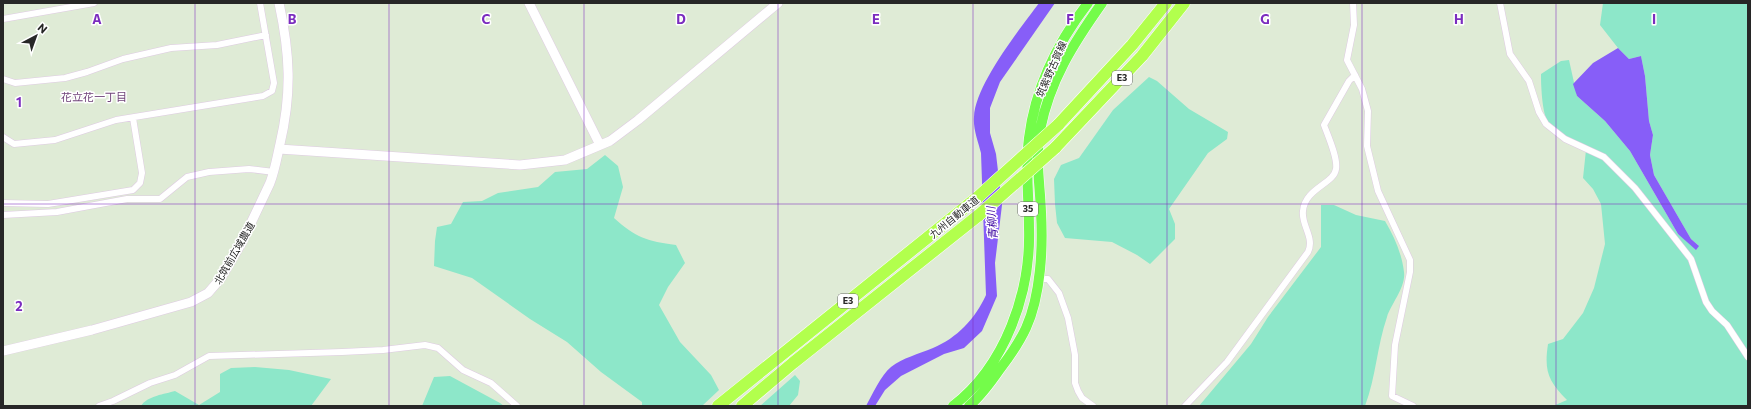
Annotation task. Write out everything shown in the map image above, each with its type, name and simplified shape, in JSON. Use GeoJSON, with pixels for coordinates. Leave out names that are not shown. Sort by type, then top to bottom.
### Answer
{"type":"FeatureCollection","features":[{"type":"Feature","properties":{"kind":"highway","name":"九州自動車道"},"geometry":{"type":"LineString","coordinates":[[718,406],[978,197],[1058,125],[1132,45],[1166,3]]}},
{"type":"Feature","properties":{"kind":"highway","name":"九州自動車道"},"geometry":{"type":"LineString","coordinates":[[742,406],[793,363],[980,215],[1054,148],[1142,56],[1184,3]]}},
{"type":"Feature","properties":{"kind":"main road","name":"筑紫野古賀線"},"geometry":{"type":"LineString","coordinates":[[952,406],[976,383],[991,363],[1006,337],[1018,306],[1025,280],[1029,253],[1030,229],[1026,165],[1032,120],[1038,95],[1063,39],[1088,3]]}},
{"type":"Feature","properties":{"kind":"main road","name":"筑紫野古賀線"},"geometry":{"type":"LineString","coordinates":[[969,406],[993,379],[1017,344],[1026,327],[1033,308],[1040,260],[1041,212],[1037,157],[1040,130],[1052,86],[1078,39],[1102,3]]}},
{"type":"Feature","properties":{"kind":"street"},"geometry":{"type":"LineString","coordinates":[[3,19],[94,3]]}},
{"type":"Feature","properties":{"kind":"street"},"geometry":{"type":"LineString","coordinates":[[3,137],[14,144],[54,140],[116,120],[263,96],[272,92],[274,83],[260,3]]}},
{"type":"Feature","properties":{"kind":"street","name":"北筑前広域農道"},"geometry":{"type":"LineString","coordinates":[[3,351],[92,330],[191,302],[208,294],[221,278],[242,244],[274,172],[287,116],[289,92],[288,60],[279,3]]}},
{"type":"Feature","properties":{"kind":"street"},"geometry":{"type":"LineString","coordinates":[[529,3],[600,145]]}},
{"type":"Feature","properties":{"kind":"street"},"geometry":{"type":"LineString","coordinates":[[279,149],[520,165],[565,160],[610,141],[638,120],[778,3]]}},
{"type":"Feature","properties":{"kind":"street"},"geometry":{"type":"LineString","coordinates":[[1353,3],[1354,25],[1347,60],[1355,75],[1368,111],[1367,146],[1378,191],[1410,260],[1410,272],[1394,352],[1392,396],[1413,406]]}},
{"type":"Feature","properties":{"kind":"street"},"geometry":{"type":"LineString","coordinates":[[1500,3],[1510,54],[1530,81],[1538,112],[1546,124],[1565,139],[1604,156],[1635,188],[1691,259],[1706,302],[1727,325],[1748,357]]}},
{"type":"Feature","properties":{"kind":"street"},"geometry":{"type":"LineString","coordinates":[[3,79],[15,83],[65,78],[123,59],[171,48],[217,45],[266,35]]}},
{"type":"Feature","properties":{"kind":"street"},"geometry":{"type":"LineString","coordinates":[[1185,406],[1227,362],[1311,247],[1302,213],[1304,202],[1312,192],[1334,176],[1336,169],[1334,157],[1324,125],[1349,81],[1355,75]]}},
{"type":"Feature","properties":{"kind":"street"},"geometry":{"type":"LineString","coordinates":[[3,203],[48,204],[134,190],[140,183],[142,173],[133,118]]}},
{"type":"Feature","properties":{"kind":"street"},"geometry":{"type":"LineString","coordinates":[[3,215],[58,212],[127,199],[160,199],[187,177],[209,172],[249,169],[274,172]]}},
{"type":"Feature","properties":{"kind":"street"},"geometry":{"type":"LineString","coordinates":[[1038,279],[1048,279],[1059,293],[1068,318],[1075,355],[1076,383],[1078,391],[1082,398],[1093,406]]}},
{"type":"Feature","properties":{"kind":"street"},"geometry":{"type":"LineString","coordinates":[[99,406],[150,383],[175,375],[209,356],[231,354],[383,350],[425,345],[438,348],[463,370],[491,383],[517,406]]}},
{"type":"Feature","properties":{"kind":"green space"},"geometry":{"type":"Polygon","coordinates":[[[1603,3],[1748,3],[1748,406],[1553,406],[1567,400],[1555,387],[1549,375],[1547,369],[1548,344],[1563,339],[1583,313],[1594,288],[1605,244],[1601,204],[1593,189],[1583,178],[1586,150],[1564,137],[1554,129],[1547,120],[1544,110],[1541,74],[1561,61],[1569,60],[1577,96],[1605,121],[1630,151],[1678,234],[1699,246],[1691,239],[1654,175],[1650,155],[1653,135],[1649,121],[1645,76],[1641,56],[1629,59],[1618,48],[1600,25],[1603,3]]]}},
{"type":"Feature","properties":{"kind":"green space"},"geometry":{"type":"Polygon","coordinates":[[[1149,77],[1157,81],[1189,109],[1228,132],[1227,139],[1208,153],[1169,209],[1175,224],[1175,239],[1150,264],[1137,255],[1112,242],[1065,238],[1057,223],[1054,179],[1061,165],[1079,158],[1113,110],[1149,77]]]}},
{"type":"Feature","properties":{"kind":"green space"},"geometry":{"type":"Polygon","coordinates":[[[605,155],[618,166],[623,187],[614,218],[642,238],[676,245],[685,263],[668,287],[659,305],[680,342],[711,375],[719,390],[702,406],[642,406],[642,402],[601,372],[567,342],[530,319],[472,278],[434,266],[437,227],[451,224],[463,202],[482,201],[498,193],[538,187],[555,172],[587,169],[605,155]]]}},
{"type":"Feature","properties":{"kind":"green space"},"geometry":{"type":"Polygon","coordinates":[[[1321,205],[1334,205],[1356,215],[1385,221],[1397,245],[1403,265],[1403,284],[1387,317],[1372,384],[1365,406],[1199,406],[1251,344],[1268,317],[1321,247],[1321,205]]]}},
{"type":"Feature","properties":{"kind":"green space"},"geometry":{"type":"Polygon","coordinates":[[[255,367],[289,370],[331,379],[311,406],[141,406],[147,400],[161,394],[175,391],[199,405],[220,392],[220,374],[231,368],[255,367]]]}},
{"type":"Feature","properties":{"kind":"green space"},"geometry":{"type":"Polygon","coordinates":[[[795,375],[800,381],[798,395],[789,406],[760,406],[795,375]]]}},
{"type":"Feature","properties":{"kind":"green space"},"geometry":{"type":"Polygon","coordinates":[[[450,376],[504,406],[422,406],[434,377],[450,376]]]}},
{"type":"Feature","properties":{"kind":"water","name":"青柳川"},"geometry":{"type":"Polygon","coordinates":[[[1039,3],[1055,3],[1000,82],[990,108],[990,133],[996,154],[1002,205],[995,263],[997,296],[982,331],[964,348],[944,354],[901,376],[885,390],[875,406],[866,406],[880,380],[891,367],[950,339],[971,320],[982,304],[986,295],[981,153],[974,122],[976,104],[990,74],[1010,42],[1039,3]]]}},
{"type":"Feature","properties":{"kind":"water"},"geometry":{"type":"Polygon","coordinates":[[[1618,48],[1629,59],[1641,56],[1645,76],[1649,121],[1653,135],[1650,155],[1654,175],[1691,239],[1699,246],[1696,250],[1678,234],[1630,151],[1605,121],[1577,96],[1573,84],[1593,63],[1618,48]]]}},
{"type":"Feature","properties":{"kind":"district","name":"花立花一丁目"},"geometry":{"type":"Point","coordinates":[94,97]}}]}
